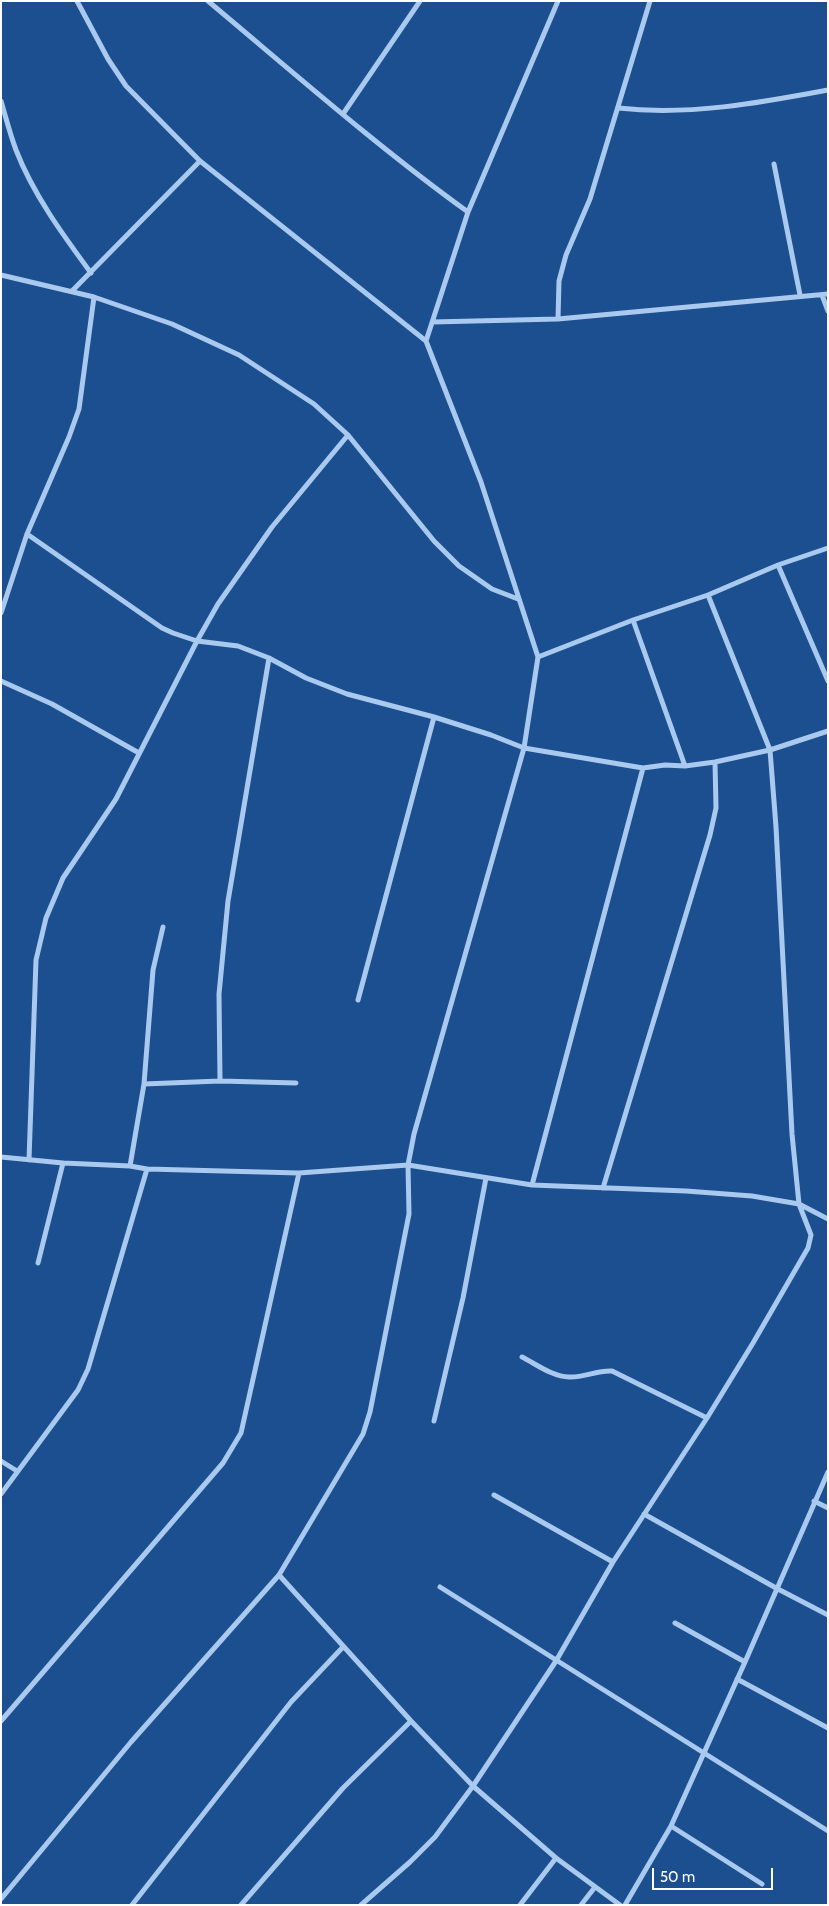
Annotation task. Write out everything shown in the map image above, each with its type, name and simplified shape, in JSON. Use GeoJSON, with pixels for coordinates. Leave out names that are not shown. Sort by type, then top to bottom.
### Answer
{"type":"FeatureCollection","features":[{"type":"Feature","properties":{"kind":"street"},"geometry":{"type":"LineString","coordinates":[[1,1899],[131,1742],[279,1575],[363,1434],[370,1412],[409,1214],[408,1166],[414,1134],[524,748],[538,657],[481,482],[426,342],[200,161],[126,86],[108,59],[77,1]]}},
{"type":"Feature","properties":{"kind":"street"},"geometry":{"type":"LineString","coordinates":[[208,1],[343,114],[433,187],[468,212]]}},
{"type":"Feature","properties":{"kind":"street"},"geometry":{"type":"LineString","coordinates":[[343,114],[420,1]]}},
{"type":"Feature","properties":{"kind":"street"},"geometry":{"type":"LineString","coordinates":[[426,342],[468,212],[558,1]]}},
{"type":"Feature","properties":{"kind":"street"},"geometry":{"type":"LineString","coordinates":[[558,319],[559,281],[566,255],[590,199],[650,1]]}},
{"type":"Feature","properties":{"kind":"street"},"geometry":{"type":"LineString","coordinates":[[618,108],[649,111],[683,111],[828,90]]}},
{"type":"Feature","properties":{"kind":"street"},"geometry":{"type":"LineString","coordinates":[[1,102],[17,151],[33,185],[69,243],[91,273]]}},
{"type":"Feature","properties":{"kind":"street"},"geometry":{"type":"LineString","coordinates":[[72,291],[200,161]]}},
{"type":"Feature","properties":{"kind":"street"},"geometry":{"type":"LineString","coordinates":[[774,164],[800,295]]}},
{"type":"Feature","properties":{"kind":"street"},"geometry":{"type":"LineString","coordinates":[[1,274],[94,296],[172,324],[239,355],[314,404],[348,435],[434,541],[459,566],[492,589],[518,599]]}},
{"type":"Feature","properties":{"kind":"street"},"geometry":{"type":"LineString","coordinates":[[432,322],[558,319],[800,295],[825,295],[828,311]]}},
{"type":"Feature","properties":{"kind":"street"},"geometry":{"type":"LineString","coordinates":[[1,613],[27,534],[79,410],[94,296]]}},
{"type":"Feature","properties":{"kind":"street"},"geometry":{"type":"LineString","coordinates":[[29,1160],[36,960],[46,918],[63,878],[116,799],[218,604],[272,528],[348,435]]}},
{"type":"Feature","properties":{"kind":"street"},"geometry":{"type":"LineString","coordinates":[[27,534],[162,628],[173,633],[197,641],[238,646],[269,658],[306,678],[347,694],[434,717],[491,735],[524,748],[643,768],[665,765],[685,766],[715,762],[770,750],[828,731]]}},
{"type":"Feature","properties":{"kind":"street"},"geometry":{"type":"LineString","coordinates":[[538,657],[633,620],[708,595],[778,565],[828,548]]}},
{"type":"Feature","properties":{"kind":"street"},"geometry":{"type":"LineString","coordinates":[[778,565],[828,681]]}},
{"type":"Feature","properties":{"kind":"street"},"geometry":{"type":"LineString","coordinates":[[361,1905],[435,1837],[472,1786],[556,1661],[614,1562],[753,1344],[808,1248],[811,1234],[800,1204],[792,1134],[776,827],[770,750],[708,595]]}},
{"type":"Feature","properties":{"kind":"street"},"geometry":{"type":"LineString","coordinates":[[633,620],[685,766]]}},
{"type":"Feature","properties":{"kind":"street"},"geometry":{"type":"LineString","coordinates":[[220,1081],[219,994],[228,901],[269,658]]}},
{"type":"Feature","properties":{"kind":"street"},"geometry":{"type":"LineString","coordinates":[[1,681],[52,704],[139,753]]}},
{"type":"Feature","properties":{"kind":"street"},"geometry":{"type":"LineString","coordinates":[[358,1000],[434,717]]}},
{"type":"Feature","properties":{"kind":"street"},"geometry":{"type":"LineString","coordinates":[[603,1188],[710,835],[716,808],[715,762]]}},
{"type":"Feature","properties":{"kind":"street"},"geometry":{"type":"LineString","coordinates":[[532,1185],[643,768]]}},
{"type":"Feature","properties":{"kind":"street"},"geometry":{"type":"LineString","coordinates":[[130,1166],[144,1084],[153,970],[163,926]]}},
{"type":"Feature","properties":{"kind":"street"},"geometry":{"type":"LineString","coordinates":[[144,1084],[220,1081],[296,1083]]}},
{"type":"Feature","properties":{"kind":"street"},"geometry":{"type":"LineString","coordinates":[[1,1157],[63,1163],[130,1166],[147,1169],[299,1173],[408,1166],[532,1185],[752,1196],[800,1204],[828,1219]]}},
{"type":"Feature","properties":{"kind":"street"},"geometry":{"type":"LineString","coordinates":[[38,1263],[63,1163]]}},
{"type":"Feature","properties":{"kind":"street"},"geometry":{"type":"LineString","coordinates":[[1,1494],[78,1390],[88,1369],[147,1169]]}},
{"type":"Feature","properties":{"kind":"street"},"geometry":{"type":"LineString","coordinates":[[1,1721],[223,1463],[241,1433],[299,1173]]}},
{"type":"Feature","properties":{"kind":"street"},"geometry":{"type":"LineString","coordinates":[[434,1421],[463,1298],[486,1178]]}},
{"type":"Feature","properties":{"kind":"street"},"geometry":{"type":"LineString","coordinates":[[522,1357],[561,1376],[571,1377],[603,1370],[612,1371],[707,1418]]}},
{"type":"Feature","properties":{"kind":"street"},"geometry":{"type":"LineString","coordinates":[[1,1461],[17,1471]]}},
{"type":"Feature","properties":{"kind":"street"},"geometry":{"type":"LineString","coordinates":[[625,1905],[671,1826],[828,1472]]}},
{"type":"Feature","properties":{"kind":"street"},"geometry":{"type":"LineString","coordinates":[[494,1495],[614,1562]]}},
{"type":"Feature","properties":{"kind":"street"},"geometry":{"type":"LineString","coordinates":[[814,1502],[828,1508]]}},
{"type":"Feature","properties":{"kind":"street"},"geometry":{"type":"LineString","coordinates":[[644,1514],[776,1588],[828,1614]]}},
{"type":"Feature","properties":{"kind":"street"},"geometry":{"type":"LineString","coordinates":[[279,1575],[411,1722],[472,1786],[556,1858],[620,1905]]}},
{"type":"Feature","properties":{"kind":"street"},"geometry":{"type":"LineString","coordinates":[[440,1588],[828,1831]]}},
{"type":"Feature","properties":{"kind":"street"},"geometry":{"type":"LineString","coordinates":[[675,1623],[745,1662]]}},
{"type":"Feature","properties":{"kind":"street"},"geometry":{"type":"LineString","coordinates":[[132,1905],[292,1702],[343,1647]]}},
{"type":"Feature","properties":{"kind":"street"},"geometry":{"type":"LineString","coordinates":[[737,1679],[828,1728]]}},
{"type":"Feature","properties":{"kind":"street"},"geometry":{"type":"LineString","coordinates":[[241,1905],[343,1788],[411,1722]]}},
{"type":"Feature","properties":{"kind":"street"},"geometry":{"type":"LineString","coordinates":[[671,1826],[762,1884]]}},
{"type":"Feature","properties":{"kind":"street"},"geometry":{"type":"LineString","coordinates":[[520,1905],[556,1858]]}},
{"type":"Feature","properties":{"kind":"street"},"geometry":{"type":"LineString","coordinates":[[581,1905],[595,1887]]}}]}
